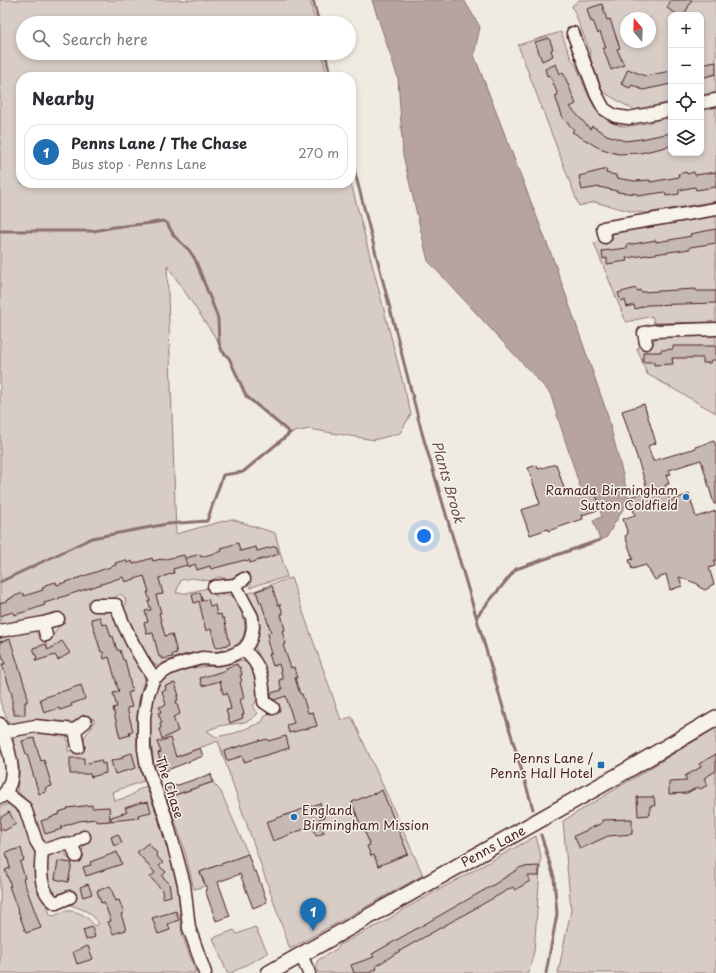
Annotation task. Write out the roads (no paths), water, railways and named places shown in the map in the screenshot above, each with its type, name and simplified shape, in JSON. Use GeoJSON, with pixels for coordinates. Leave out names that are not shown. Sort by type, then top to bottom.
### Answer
{"type":"FeatureCollection","features":[{"type":"Feature","properties":{"kind":"main road","name":"Penns Lane"},"geometry":{"type":"LineString","coordinates":[[269,973],[619,775],[716,718]]}},
{"type":"Feature","properties":{"kind":"street"},"geometry":{"type":"LineString","coordinates":[[573,32],[596,94],[604,109],[615,116],[629,118],[668,111]]}},
{"type":"Feature","properties":{"kind":"street"},"geometry":{"type":"LineString","coordinates":[[704,103],[716,100]]}},
{"type":"Feature","properties":{"kind":"street"},"geometry":{"type":"LineString","coordinates":[[603,228],[716,209]]}},
{"type":"Feature","properties":{"kind":"street"},"geometry":{"type":"LineString","coordinates":[[644,333],[655,331],[716,329]]}},
{"type":"Feature","properties":{"kind":"street"},"geometry":{"type":"LineString","coordinates":[[95,605],[116,605],[132,644],[154,678],[168,669],[183,663],[202,658],[217,659],[228,657],[243,650],[251,638],[253,627],[252,617],[239,582],[214,587]]}},
{"type":"Feature","properties":{"kind":"street"},"geometry":{"type":"LineString","coordinates":[[0,631],[58,619]]}},
{"type":"Feature","properties":{"kind":"street"},"geometry":{"type":"LineString","coordinates":[[43,623],[46,635]]}},
{"type":"Feature","properties":{"kind":"street"},"geometry":{"type":"LineString","coordinates":[[243,650],[252,657],[258,666],[262,677],[264,705]]}},
{"type":"Feature","properties":{"kind":"street","name":"The Chase"},"geometry":{"type":"LineString","coordinates":[[154,678],[148,694],[144,718],[144,749],[147,767],[165,815],[178,858],[184,884],[189,928],[205,973]]}},
{"type":"Feature","properties":{"kind":"street"},"geometry":{"type":"LineString","coordinates":[[70,897],[56,907],[50,899],[43,886],[41,874],[42,851],[36,841],[25,808],[3,795],[11,782],[12,768],[1,728],[80,726],[78,747]]}},
{"type":"Feature","properties":{"kind":"street"},"geometry":{"type":"LineString","coordinates":[[42,851],[63,844],[74,851],[84,837]]}},
{"type":"Feature","properties":{"kind":"street"},"geometry":{"type":"LineString","coordinates":[[301,955],[309,973]]}},
{"type":"Feature","properties":{"kind":"waterway","name":"Plants Brook"},"geometry":{"type":"LineString","coordinates":[[313,0],[317,16]]}},
{"type":"Feature","properties":{"kind":"waterway","name":"Plants Brook"},"geometry":{"type":"LineString","coordinates":[[327,60],[330,72]]}},
{"type":"Feature","properties":{"kind":"waterway","name":"Plants Brook"},"geometry":{"type":"LineString","coordinates":[[356,176],[422,433],[533,809]]}},
{"type":"Feature","properties":{"kind":"waterway"},"geometry":{"type":"LineString","coordinates":[[0,231],[94,231],[163,221],[167,223],[174,236],[189,250],[195,259],[218,319],[219,343],[222,351],[229,358],[246,396],[290,433],[243,472],[223,475],[207,521],[167,524],[92,538],[0,582]]}},
{"type":"Feature","properties":{"kind":"waterway"},"geometry":{"type":"LineString","coordinates":[[477,616],[516,569],[600,540]]}},
{"type":"Feature","properties":{"kind":"waterway","name":"Plants Brook"},"geometry":{"type":"LineString","coordinates":[[541,835],[554,877],[557,914],[546,973]]}},
{"type":"Feature","properties":{"kind":"place","name":"Ramada Birmingham Sutton Coldfield"},"geometry":{"type":"Point","coordinates":[686,497]}},
{"type":"Feature","properties":{"kind":"place","name":"Penns Lane / Penns Hall Hotel"},"geometry":{"type":"Point","coordinates":[601,765]}},
{"type":"Feature","properties":{"kind":"place","name":"England Birmingham Mission"},"geometry":{"type":"Point","coordinates":[294,817]}},
{"type":"Feature","properties":{"kind":"place","name":"Penns Lane / The Chase"},"geometry":{"type":"Point","coordinates":[313,931]}}]}
